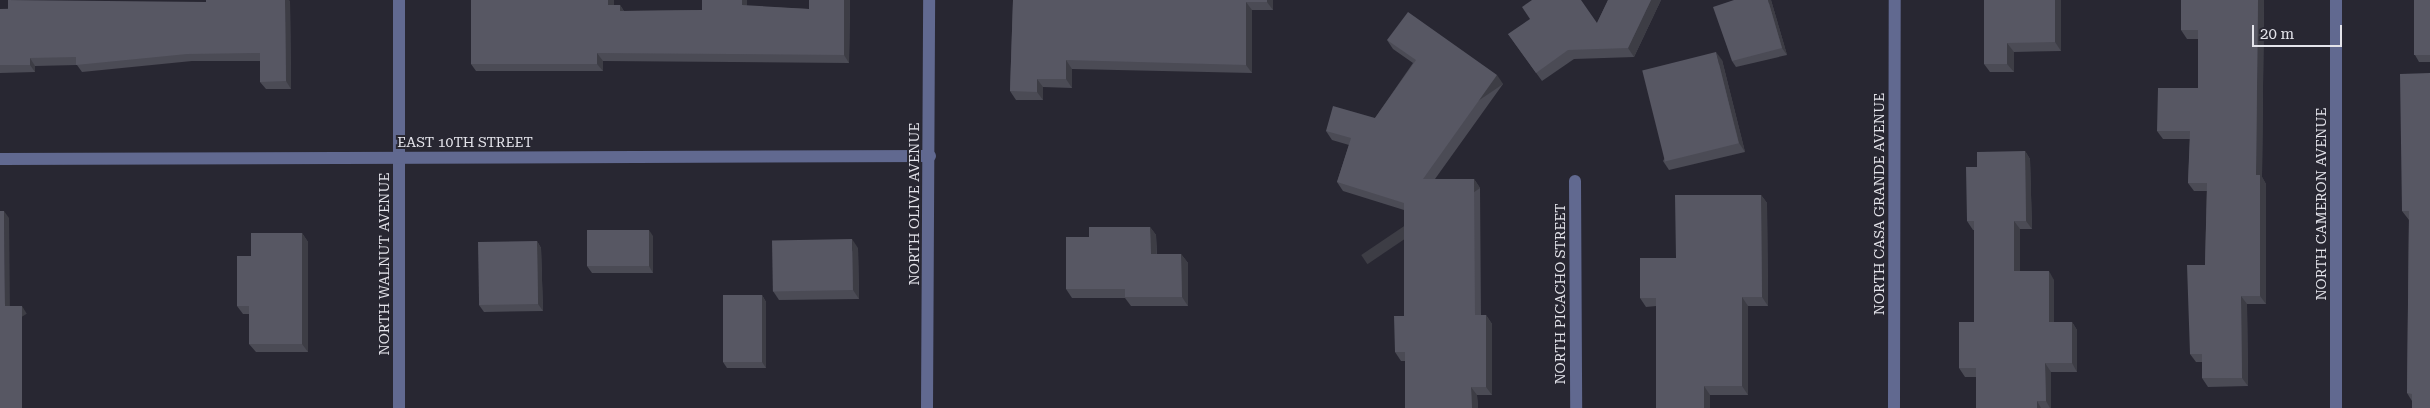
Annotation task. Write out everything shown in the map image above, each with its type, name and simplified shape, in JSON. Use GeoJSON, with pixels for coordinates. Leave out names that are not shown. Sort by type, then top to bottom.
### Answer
{"type":"FeatureCollection","features":[{"type":"Feature","properties":{"kind":"street","name":"NORTH WALNUT AVENUE"},"geometry":{"type":"LineString","coordinates":[[399,0],[399,408]]}},
{"type":"Feature","properties":{"kind":"street","name":"NORTH OLIVE AVENUE"},"geometry":{"type":"LineString","coordinates":[[927,408],[930,156],[929,0]]}},
{"type":"Feature","properties":{"kind":"street","name":"NORTH CASA GRANDE AVENUE"},"geometry":{"type":"LineString","coordinates":[[1894,408],[1895,0]]}},
{"type":"Feature","properties":{"kind":"street","name":"NORTH CAMERON AVENUE"},"geometry":{"type":"LineString","coordinates":[[2336,0],[2336,408]]}},
{"type":"Feature","properties":{"kind":"street","name":"EAST 10TH STREET"},"geometry":{"type":"LineString","coordinates":[[0,159],[930,156]]}},
{"type":"Feature","properties":{"kind":"street","name":"NORTH PICACHO STREET"},"geometry":{"type":"LineString","coordinates":[[1575,180],[1576,408]]}},
{"type":"Feature","properties":{"kind":"building"},"geometry":{"type":"Polygon","coordinates":[[[8,0],[206,2],[206,0],[285,0],[286,81],[260,82],[260,53],[187,54],[76,65],[76,57],[30,58],[30,65],[0,65],[0,9],[8,9],[8,0]]]}},
{"type":"Feature","properties":{"kind":"building"},"geometry":{"type":"Polygon","coordinates":[[[471,0],[608,0],[608,5],[620,5],[620,11],[702,10],[702,0],[742,0],[742,5],[809,9],[809,0],[844,0],[844,55],[597,53],[597,64],[471,64],[471,0]]]}},
{"type":"Feature","properties":{"kind":"building"},"geometry":{"type":"Polygon","coordinates":[[[1013,0],[1267,0],[1267,2],[1246,2],[1246,65],[1066,60],[1066,79],[1037,79],[1037,92],[1010,91],[1013,0]]]}},
{"type":"Feature","properties":{"kind":"building"},"geometry":{"type":"Polygon","coordinates":[[[1532,0],[1581,0],[1597,23],[1608,0],[1651,0],[1628,48],[1568,50],[1536,73],[1508,34],[1530,19],[1522,7],[1532,0]]]}},
{"type":"Feature","properties":{"kind":"building"},"geometry":{"type":"Polygon","coordinates":[[[1734,0],[1768,0],[1782,48],[1732,61],[1713,7],[1734,0]]]}},
{"type":"Feature","properties":{"kind":"building"},"geometry":{"type":"Polygon","coordinates":[[[1984,0],[2055,0],[2055,42],[2007,43],[2007,64],[1984,64],[1984,0]]]}},
{"type":"Feature","properties":{"kind":"building"},"geometry":{"type":"Polygon","coordinates":[[[2181,0],[2258,0],[2256,175],[2260,175],[2260,296],[2241,296],[2242,378],[2202,378],[2202,354],[2190,354],[2187,265],[2205,265],[2207,183],[2188,183],[2190,131],[2157,131],[2158,88],[2198,88],[2198,30],[2181,30],[2181,0]]]}},
{"type":"Feature","properties":{"kind":"building"},"geometry":{"type":"Polygon","coordinates":[[[2414,0],[2430,0],[2430,55],[2414,55],[2414,0]]]}},
{"type":"Feature","properties":{"kind":"building"},"geometry":{"type":"Polygon","coordinates":[[[1408,12],[1497,75],[1423,179],[1474,179],[1475,315],[1486,315],[1486,387],[1471,387],[1472,408],[1405,408],[1405,352],[1395,352],[1394,316],[1404,316],[1404,203],[1337,182],[1351,138],[1326,131],[1333,106],[1375,118],[1416,60],[1387,40],[1408,12]]]}},
{"type":"Feature","properties":{"kind":"building"},"geometry":{"type":"Polygon","coordinates":[[[1716,52],[1739,143],[1665,162],[1642,70],[1716,52]]]}},
{"type":"Feature","properties":{"kind":"building"},"geometry":{"type":"Polygon","coordinates":[[[2430,73],[2430,408],[2412,408],[2412,394],[2407,393],[2409,211],[2402,211],[2400,74],[2430,73]]]}},
{"type":"Feature","properties":{"kind":"building"},"geometry":{"type":"Polygon","coordinates":[[[2025,151],[2026,221],[2014,221],[2014,271],[2049,271],[2049,322],[2072,322],[2072,363],[2045,363],[2046,401],[2037,401],[2037,408],[1976,408],[1976,368],[1959,368],[1959,322],[1974,322],[1974,221],[1967,221],[1966,167],[1977,167],[1977,152],[2025,151]]]}},
{"type":"Feature","properties":{"kind":"building"},"geometry":{"type":"Polygon","coordinates":[[[1675,195],[1761,195],[1762,297],[1742,297],[1742,386],[1704,386],[1704,408],[1656,408],[1656,298],[1640,298],[1640,258],[1676,258],[1675,195]]]}},
{"type":"Feature","properties":{"kind":"building"},"geometry":{"type":"Polygon","coordinates":[[[0,211],[4,211],[5,306],[22,306],[22,408],[0,408],[0,211]]]}},
{"type":"Feature","properties":{"kind":"building"},"geometry":{"type":"Polygon","coordinates":[[[1089,227],[1150,227],[1151,254],[1181,254],[1182,297],[1125,297],[1125,289],[1066,289],[1066,237],[1089,237],[1089,227]]]}},
{"type":"Feature","properties":{"kind":"building"},"geometry":{"type":"Polygon","coordinates":[[[587,230],[649,230],[649,266],[587,266],[587,230]]]}},
{"type":"Feature","properties":{"kind":"building"},"geometry":{"type":"Polygon","coordinates":[[[251,233],[302,233],[302,344],[249,344],[249,306],[237,306],[237,256],[251,256],[251,233]]]}},
{"type":"Feature","properties":{"kind":"building"},"geometry":{"type":"Polygon","coordinates":[[[852,239],[853,290],[773,291],[772,240],[852,239]]]}},
{"type":"Feature","properties":{"kind":"building"},"geometry":{"type":"Polygon","coordinates":[[[537,241],[538,304],[479,305],[478,242],[537,241]]]}},
{"type":"Feature","properties":{"kind":"building"},"geometry":{"type":"Polygon","coordinates":[[[723,295],[762,295],[762,362],[723,362],[723,295]]]}}]}
